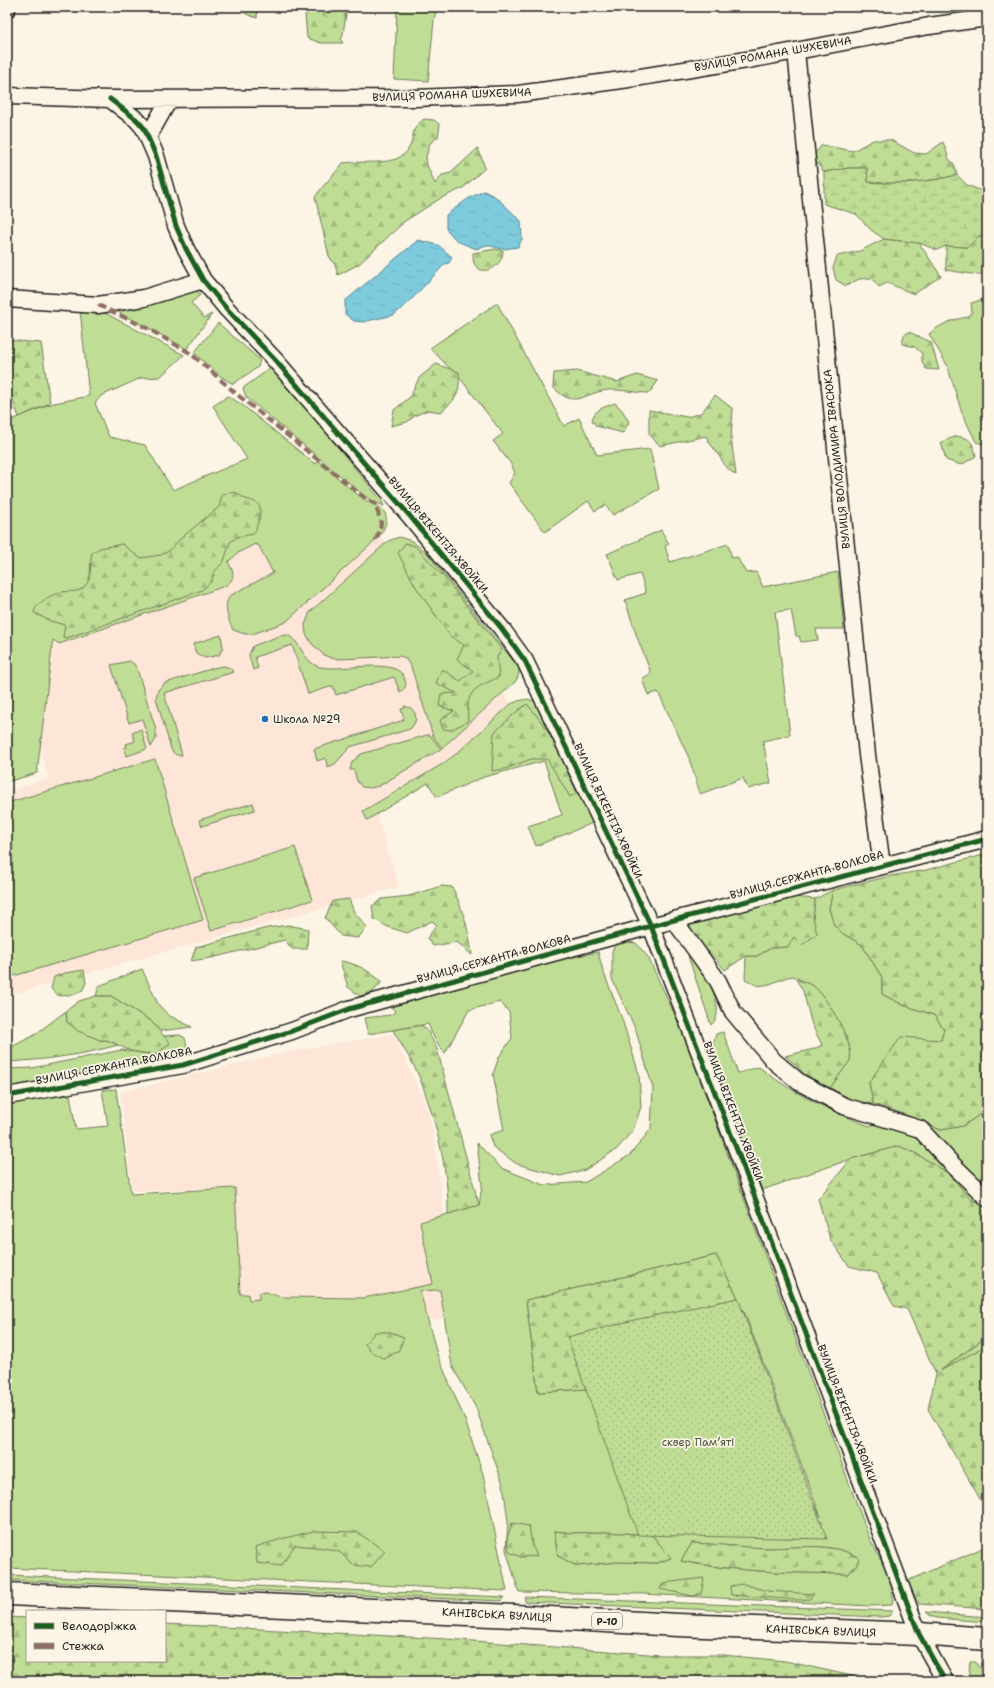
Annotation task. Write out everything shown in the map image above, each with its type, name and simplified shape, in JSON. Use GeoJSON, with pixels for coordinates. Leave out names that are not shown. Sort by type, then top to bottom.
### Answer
{"type":"FeatureCollection","features":[{"type":"Feature","properties":{"kind":"main road","name":"КАНІВСЬКА ВУЛИЦЯ"},"geometry":{"type":"LineString","coordinates":[[7,1594],[685,1625],[919,1634],[987,1639]]}},
{"type":"Feature","properties":{"kind":"street","name":"ВУЛИЦЯ РОМАНА ШУХЕВИЧА"},"geometry":{"type":"LineString","coordinates":[[7,96],[173,99],[415,98],[518,94],[622,80],[796,51],[929,26],[987,18]]}},
{"type":"Feature","properties":{"kind":"street","name":"ВУЛИЦЯ ВОЛОДИМИРА ІВАСЮКА"},"geometry":{"type":"LineString","coordinates":[[796,51],[866,740],[882,866]]}},
{"type":"Feature","properties":{"kind":"street","name":"ВУЛИЦЯ ВІКЕНТІЯ ХВОЙКИ"},"geometry":{"type":"LineString","coordinates":[[110,99],[137,120],[148,137],[156,156],[176,226],[186,249],[203,280],[226,308],[275,360],[409,515],[526,660],[651,926],[919,1634],[945,1681]]}},
{"type":"Feature","properties":{"kind":"street"},"geometry":{"type":"LineString","coordinates":[[148,137],[166,104],[173,99]]}},
{"type":"Feature","properties":{"kind":"street"},"geometry":{"type":"LineString","coordinates":[[7,299],[98,305],[144,298],[203,280]]}},
{"type":"Feature","properties":{"kind":"street","name":"ВУЛИЦЯ СЕРЖАНТА ВОЛКОВА"},"geometry":{"type":"LineString","coordinates":[[7,1096],[183,1065],[292,1031],[349,1009],[651,926],[987,839]]}},
{"type":"Feature","properties":{"kind":"street"},"geometry":{"type":"LineString","coordinates":[[674,920],[718,981],[733,1012],[774,1061],[799,1082],[844,1106],[920,1129],[952,1164],[987,1198]]}},
{"type":"Feature","properties":{"kind":"shaded area","name":"Школа №29"},"geometry":{"type":"Polygon","coordinates":[[[377,535],[387,542],[394,541],[513,706],[460,757],[375,809],[399,887],[7,996],[7,791],[49,778],[12,661],[225,586],[230,583],[234,575],[228,562],[238,553],[255,544],[377,535]]]}},
{"type":"Feature","properties":{"kind":"shaded area"},"geometry":{"type":"Polygon","coordinates":[[[393,1034],[424,1100],[432,1124],[458,1318],[364,1323],[241,1321],[235,1188],[132,1191],[120,1092],[292,1051],[393,1034]]]}},
{"type":"Feature","properties":{"kind":"green space"},"geometry":{"type":"Polygon","coordinates":[[[241,7],[258,7],[257,18],[246,14],[241,7]]]}},
{"type":"Feature","properties":{"kind":"green space"},"geometry":{"type":"Polygon","coordinates":[[[319,7],[347,7],[341,40],[343,43],[321,43],[307,38],[305,15],[319,7]]]}},
{"type":"Feature","properties":{"kind":"green space"},"geometry":{"type":"Polygon","coordinates":[[[394,7],[437,7],[434,20],[428,81],[394,79],[397,10],[394,7]]]}},
{"type":"Feature","properties":{"kind":"green space"},"geometry":{"type":"Polygon","coordinates":[[[424,119],[434,120],[440,125],[438,137],[430,143],[426,157],[427,165],[435,184],[442,175],[451,173],[478,148],[485,168],[463,188],[441,198],[405,221],[359,264],[338,275],[335,265],[329,256],[315,197],[343,163],[389,161],[404,154],[409,148],[416,126],[424,119]]]}},
{"type":"Feature","properties":{"kind":"green space"},"geometry":{"type":"Polygon","coordinates":[[[873,140],[891,140],[914,153],[926,154],[943,142],[949,159],[954,164],[957,175],[913,182],[868,182],[867,168],[849,168],[824,172],[812,157],[822,145],[853,151],[873,140]]]}},
{"type":"Feature","properties":{"kind":"green space"},"geometry":{"type":"Polygon","coordinates":[[[849,168],[867,168],[868,182],[879,183],[913,182],[957,175],[967,185],[982,191],[987,217],[987,233],[979,236],[968,247],[946,246],[937,250],[919,243],[884,239],[871,230],[856,214],[824,204],[824,172],[849,168]]]}},
{"type":"Feature","properties":{"kind":"green space"},"geometry":{"type":"Polygon","coordinates":[[[979,236],[987,239],[987,271],[978,275],[946,270],[946,246],[968,247],[979,236]]]}},
{"type":"Feature","properties":{"kind":"green space"},"geometry":{"type":"Polygon","coordinates":[[[884,239],[919,243],[941,276],[914,294],[887,283],[879,287],[872,278],[859,279],[846,286],[836,280],[833,268],[837,256],[860,251],[884,239]]]}},
{"type":"Feature","properties":{"kind":"green space"},"geometry":{"type":"Polygon","coordinates":[[[496,249],[503,251],[502,257],[495,266],[486,270],[481,270],[477,267],[474,263],[473,253],[496,249]]]}},
{"type":"Feature","properties":{"kind":"green space"},"geometry":{"type":"Polygon","coordinates":[[[197,290],[200,295],[191,303],[204,318],[212,314],[187,349],[114,310],[197,290]]]}},
{"type":"Feature","properties":{"kind":"green space"},"geometry":{"type":"Polygon","coordinates":[[[987,298],[987,443],[983,444],[976,442],[962,413],[947,365],[929,334],[947,322],[968,317],[972,312],[971,303],[987,298]]]}},
{"type":"Feature","properties":{"kind":"green space"},"geometry":{"type":"Polygon","coordinates":[[[497,303],[564,426],[579,418],[597,455],[650,449],[659,489],[613,515],[605,505],[595,511],[588,501],[545,532],[509,483],[515,473],[511,464],[493,441],[503,434],[463,382],[430,348],[497,303]]]}},
{"type":"Feature","properties":{"kind":"green space"},"geometry":{"type":"Polygon","coordinates":[[[80,310],[105,313],[184,355],[160,377],[141,378],[101,396],[95,403],[109,437],[145,445],[173,490],[247,459],[213,406],[228,396],[241,404],[315,464],[319,461],[355,492],[367,501],[382,509],[386,516],[386,523],[379,537],[286,622],[252,634],[245,634],[233,630],[226,607],[228,599],[231,595],[273,573],[259,546],[255,544],[238,553],[228,562],[232,569],[233,575],[231,581],[225,586],[59,644],[53,640],[37,773],[7,782],[7,422],[50,404],[89,396],[80,310]]]}},
{"type":"Feature","properties":{"kind":"green space"},"geometry":{"type":"Polygon","coordinates":[[[218,323],[260,360],[258,367],[233,384],[220,376],[194,353],[218,323]]]}},
{"type":"Feature","properties":{"kind":"green space"},"geometry":{"type":"Polygon","coordinates":[[[909,332],[931,342],[939,370],[926,369],[922,362],[922,354],[915,347],[902,344],[904,335],[909,332]]]}},
{"type":"Feature","properties":{"kind":"green space"},"geometry":{"type":"Polygon","coordinates":[[[7,340],[41,343],[50,403],[19,417],[7,385],[7,340]]]}},
{"type":"Feature","properties":{"kind":"green space"},"geometry":{"type":"Polygon","coordinates":[[[436,364],[459,372],[457,395],[441,412],[428,410],[416,415],[407,422],[391,426],[394,410],[410,397],[419,378],[436,364]]]}},
{"type":"Feature","properties":{"kind":"green space"},"geometry":{"type":"Polygon","coordinates":[[[272,367],[381,500],[384,506],[368,499],[246,397],[243,388],[272,367]]]}},
{"type":"Feature","properties":{"kind":"green space"},"geometry":{"type":"Polygon","coordinates":[[[577,371],[617,382],[637,375],[658,381],[649,393],[609,390],[600,391],[574,399],[568,398],[561,394],[553,387],[554,373],[577,371]]]}},
{"type":"Feature","properties":{"kind":"green space"},"geometry":{"type":"Polygon","coordinates":[[[715,395],[733,409],[731,438],[736,475],[725,465],[706,436],[660,446],[649,434],[649,410],[687,417],[701,413],[715,395]]]}},
{"type":"Feature","properties":{"kind":"green space"},"geometry":{"type":"Polygon","coordinates":[[[615,403],[622,410],[629,422],[623,433],[596,426],[592,420],[595,413],[604,407],[615,403]]]}},
{"type":"Feature","properties":{"kind":"green space"},"geometry":{"type":"Polygon","coordinates":[[[957,436],[966,438],[971,442],[976,456],[961,465],[946,460],[941,442],[957,436]]]}},
{"type":"Feature","properties":{"kind":"green space"},"geometry":{"type":"Polygon","coordinates":[[[235,492],[257,503],[260,507],[260,514],[256,528],[253,534],[237,537],[230,542],[224,561],[215,571],[211,582],[202,590],[67,638],[63,637],[65,625],[50,621],[34,613],[35,609],[41,602],[49,597],[62,592],[77,591],[85,586],[90,575],[92,553],[100,548],[122,544],[140,558],[161,555],[169,551],[181,538],[219,507],[222,495],[235,492]]]}},
{"type":"Feature","properties":{"kind":"green space"},"geometry":{"type":"Polygon","coordinates":[[[661,530],[669,544],[665,546],[670,562],[728,544],[732,558],[737,557],[746,573],[756,572],[763,587],[838,572],[844,629],[816,629],[818,640],[801,642],[799,636],[796,636],[791,610],[775,612],[790,735],[763,741],[771,783],[748,789],[743,778],[700,794],[689,758],[658,692],[648,695],[642,679],[651,673],[625,600],[646,593],[640,574],[618,580],[607,554],[661,530]]]}},
{"type":"Feature","properties":{"kind":"green space"},"geometry":{"type":"Polygon","coordinates":[[[399,537],[412,541],[426,552],[519,668],[519,674],[516,681],[442,748],[433,736],[411,667],[405,658],[400,656],[340,659],[331,658],[324,655],[312,644],[306,634],[305,625],[310,612],[388,541],[399,537]]]}},
{"type":"Feature","properties":{"kind":"green space"},"geometry":{"type":"Polygon","coordinates":[[[405,543],[415,546],[443,576],[502,650],[497,657],[499,677],[477,688],[473,692],[468,703],[468,721],[451,730],[443,729],[440,720],[454,711],[439,706],[441,694],[456,693],[436,683],[442,669],[460,681],[473,671],[457,659],[464,645],[450,636],[416,587],[398,553],[405,543]]]}},
{"type":"Feature","properties":{"kind":"green space"},"geometry":{"type":"Polygon","coordinates":[[[221,635],[223,647],[219,655],[205,658],[196,653],[193,644],[221,635]]]}},
{"type":"Feature","properties":{"kind":"green space"},"geometry":{"type":"Polygon","coordinates":[[[288,635],[296,642],[308,660],[317,666],[326,668],[380,666],[392,668],[401,672],[405,680],[405,687],[400,692],[394,677],[336,695],[333,686],[308,694],[292,645],[255,657],[258,668],[253,670],[249,655],[253,646],[279,636],[288,635]]]}},
{"type":"Feature","properties":{"kind":"green space"},"geometry":{"type":"Polygon","coordinates":[[[130,661],[137,669],[156,730],[156,739],[151,747],[142,719],[129,723],[111,665],[130,661]]]}},
{"type":"Feature","properties":{"kind":"green space"},"geometry":{"type":"Polygon","coordinates":[[[224,666],[230,668],[234,672],[164,693],[182,755],[176,755],[171,749],[156,698],[158,690],[165,683],[224,666]]]}},
{"type":"Feature","properties":{"kind":"green space"},"geometry":{"type":"Polygon","coordinates":[[[528,699],[537,702],[595,822],[536,846],[528,826],[562,815],[544,761],[484,777],[437,797],[428,783],[367,820],[363,811],[441,765],[456,754],[511,704],[528,699]]]}},
{"type":"Feature","properties":{"kind":"green space"},"geometry":{"type":"Polygon","coordinates":[[[527,704],[550,735],[561,758],[577,793],[570,797],[547,759],[531,759],[505,769],[492,771],[494,733],[527,704]]]}},
{"type":"Feature","properties":{"kind":"green space"},"geometry":{"type":"Polygon","coordinates":[[[404,706],[411,708],[416,716],[414,724],[410,729],[350,747],[335,764],[328,767],[325,758],[317,761],[314,749],[404,720],[401,709],[405,708],[404,706]]]}},
{"type":"Feature","properties":{"kind":"green space"},"geometry":{"type":"Polygon","coordinates":[[[141,729],[147,749],[127,756],[124,748],[127,747],[126,744],[135,741],[132,733],[141,729]]]}},
{"type":"Feature","properties":{"kind":"green space"},"geometry":{"type":"Polygon","coordinates":[[[430,735],[441,749],[379,786],[370,788],[362,787],[357,781],[354,770],[350,770],[352,762],[361,754],[430,735]]]}},
{"type":"Feature","properties":{"kind":"green space"},"geometry":{"type":"Polygon","coordinates":[[[155,759],[203,920],[7,978],[7,803],[155,759]]]}},
{"type":"Feature","properties":{"kind":"green space"},"geometry":{"type":"Polygon","coordinates":[[[253,803],[255,810],[202,826],[199,820],[253,803]]]}},
{"type":"Feature","properties":{"kind":"green space"},"geometry":{"type":"Polygon","coordinates":[[[295,847],[312,900],[211,931],[194,878],[295,847]]]}},
{"type":"Feature","properties":{"kind":"green space"},"geometry":{"type":"Polygon","coordinates":[[[987,854],[987,1111],[986,1110],[963,1126],[941,1130],[904,1114],[873,1104],[869,1082],[901,1037],[941,1040],[944,1029],[934,1015],[903,1005],[882,994],[882,977],[862,945],[842,933],[834,925],[829,909],[833,890],[890,876],[926,870],[987,854]]]}},
{"type":"Feature","properties":{"kind":"green space"},"geometry":{"type":"Polygon","coordinates":[[[441,886],[452,887],[456,895],[465,920],[472,955],[457,942],[433,946],[427,938],[437,925],[432,921],[407,933],[388,927],[374,919],[372,906],[382,899],[409,896],[441,886]]]}},
{"type":"Feature","properties":{"kind":"green space"},"geometry":{"type":"Polygon","coordinates":[[[833,890],[829,909],[842,933],[862,945],[882,977],[882,994],[903,1005],[934,1015],[944,1029],[941,1040],[869,1082],[873,1104],[853,1101],[830,1088],[850,1060],[849,1045],[842,1028],[829,1005],[815,987],[793,976],[770,984],[758,986],[745,979],[746,956],[757,956],[771,948],[788,947],[794,936],[813,918],[815,899],[833,890]]]}},
{"type":"Feature","properties":{"kind":"green space"},"geometry":{"type":"Polygon","coordinates":[[[793,897],[815,899],[813,918],[817,934],[802,945],[794,937],[788,947],[771,948],[757,956],[746,956],[725,970],[684,925],[793,897]]]}},
{"type":"Feature","properties":{"kind":"green space"},"geometry":{"type":"Polygon","coordinates":[[[349,899],[354,912],[367,927],[358,938],[341,936],[325,918],[333,901],[349,899]]]}},
{"type":"Feature","properties":{"kind":"green space"},"geometry":{"type":"Polygon","coordinates":[[[288,925],[308,929],[307,949],[292,949],[285,940],[211,958],[191,961],[196,947],[267,928],[288,925]]]}},
{"type":"Feature","properties":{"kind":"green space"},"geometry":{"type":"Polygon","coordinates":[[[618,941],[636,943],[648,957],[681,1028],[869,1537],[886,1571],[892,1589],[892,1605],[870,1606],[643,1594],[519,1592],[506,1550],[508,1521],[503,1484],[476,1408],[452,1366],[440,1290],[420,1291],[437,1354],[465,1420],[483,1474],[507,1591],[7,1568],[7,1101],[70,1095],[76,1129],[108,1126],[102,1090],[116,1089],[131,1194],[235,1188],[240,1294],[248,1294],[249,1300],[259,1299],[259,1293],[266,1292],[282,1297],[363,1298],[433,1284],[420,1222],[479,1205],[482,1185],[477,1143],[501,1168],[544,1185],[586,1182],[630,1155],[651,1129],[653,1088],[635,1028],[612,979],[612,951],[618,941]],[[716,1255],[526,1300],[538,1392],[586,1389],[567,1337],[634,1320],[738,1298],[716,1255]],[[743,1309],[736,1325],[714,1320],[692,1320],[666,1327],[643,1341],[625,1365],[619,1388],[619,1412],[624,1433],[637,1454],[643,1461],[662,1476],[667,1486],[677,1498],[689,1507],[703,1513],[718,1516],[708,1536],[715,1536],[723,1517],[756,1513],[770,1507],[784,1498],[817,1525],[823,1522],[748,1462],[769,1416],[821,1517],[743,1309]],[[554,1531],[558,1556],[577,1566],[618,1562],[657,1563],[670,1558],[652,1535],[607,1532],[572,1533],[554,1531]],[[692,1543],[681,1561],[743,1570],[848,1574],[857,1564],[859,1558],[837,1549],[826,1547],[757,1548],[692,1543]]]}},
{"type":"Feature","properties":{"kind":"green space"},"geometry":{"type":"Polygon","coordinates":[[[598,952],[603,971],[622,1019],[639,1074],[641,1107],[633,1130],[617,1149],[585,1170],[560,1176],[517,1164],[493,1147],[489,1135],[504,1130],[493,1074],[499,1057],[512,1038],[509,1012],[500,1002],[469,1010],[445,1053],[435,1040],[428,1024],[368,1034],[364,1018],[391,1015],[395,1012],[390,1004],[500,972],[598,952]]]}},
{"type":"Feature","properties":{"kind":"green space"},"geometry":{"type":"Polygon","coordinates":[[[688,956],[698,964],[711,985],[714,994],[717,1004],[717,1012],[711,1025],[688,956]]]}},
{"type":"Feature","properties":{"kind":"green space"},"geometry":{"type":"Polygon","coordinates":[[[340,961],[362,968],[382,982],[373,992],[360,996],[348,987],[340,961]]]}},
{"type":"Feature","properties":{"kind":"green space"},"geometry":{"type":"Polygon","coordinates":[[[142,969],[158,1004],[168,1015],[192,1027],[160,1031],[151,1021],[111,996],[96,996],[99,986],[142,969]]]}},
{"type":"Feature","properties":{"kind":"green space"},"geometry":{"type":"Polygon","coordinates":[[[84,970],[86,983],[82,991],[73,995],[59,996],[51,989],[54,977],[65,973],[84,970]]]}},
{"type":"Feature","properties":{"kind":"green space"},"geometry":{"type":"Polygon","coordinates":[[[796,979],[816,988],[827,1002],[845,1033],[850,1053],[850,1060],[830,1088],[809,1080],[798,1067],[785,1056],[814,1049],[822,1045],[812,1025],[803,991],[796,979]]]}},
{"type":"Feature","properties":{"kind":"green space"},"geometry":{"type":"Polygon","coordinates":[[[96,996],[111,996],[151,1021],[170,1043],[156,1055],[131,1051],[107,1040],[100,1040],[78,1031],[67,1022],[66,1011],[79,1001],[96,996]]]}},
{"type":"Feature","properties":{"kind":"green space"},"geometry":{"type":"Polygon","coordinates":[[[66,1011],[67,1022],[100,1040],[107,1040],[118,1045],[91,1052],[35,1060],[7,1062],[7,1049],[33,1036],[66,1011]]]}},
{"type":"Feature","properties":{"kind":"green space"},"geometry":{"type":"Polygon","coordinates":[[[422,1025],[427,1030],[437,1049],[479,1205],[448,1214],[448,1198],[444,1165],[437,1131],[427,1099],[413,1063],[393,1030],[422,1025]]]}},
{"type":"Feature","properties":{"kind":"green space"},"geometry":{"type":"Polygon","coordinates":[[[723,1032],[738,1073],[759,1067],[785,1086],[812,1101],[869,1126],[904,1114],[941,1130],[963,1126],[986,1110],[987,1203],[972,1201],[949,1174],[917,1154],[899,1146],[851,1159],[762,1190],[720,1085],[712,1049],[716,1034],[723,1032]]]}},
{"type":"Feature","properties":{"kind":"green space"},"geometry":{"type":"Polygon","coordinates":[[[180,1035],[185,1038],[189,1056],[7,1088],[7,1069],[32,1068],[122,1050],[156,1055],[169,1044],[163,1036],[180,1035]]]}},
{"type":"Feature","properties":{"kind":"green space"},"geometry":{"type":"Polygon","coordinates":[[[899,1146],[917,1154],[949,1174],[972,1201],[987,1203],[987,1336],[940,1371],[987,1345],[987,1511],[928,1409],[936,1374],[907,1309],[894,1306],[877,1273],[849,1266],[830,1239],[818,1199],[851,1159],[899,1146]]]}},
{"type":"Feature","properties":{"kind":"green space"},"geometry":{"type":"Polygon","coordinates":[[[716,1255],[738,1298],[568,1337],[586,1389],[538,1392],[526,1300],[716,1255]]]}},
{"type":"Feature","properties":{"kind":"green space","name":"сквер Памʼяті"},"geometry":{"type":"Polygon","coordinates":[[[738,1298],[827,1539],[638,1535],[567,1337],[634,1320],[738,1298]]]}},
{"type":"Feature","properties":{"kind":"green space"},"geometry":{"type":"Polygon","coordinates":[[[375,1332],[390,1332],[404,1337],[399,1350],[385,1359],[371,1352],[365,1344],[375,1332]]]}},
{"type":"Feature","properties":{"kind":"green space"},"geometry":{"type":"Polygon","coordinates":[[[987,1336],[987,1345],[936,1374],[987,1336]]]}},
{"type":"Feature","properties":{"kind":"green space"},"geometry":{"type":"Polygon","coordinates":[[[512,1523],[529,1526],[532,1545],[537,1556],[521,1557],[509,1552],[507,1539],[512,1523]]]}},
{"type":"Feature","properties":{"kind":"green space"},"geometry":{"type":"Polygon","coordinates":[[[314,1531],[357,1532],[385,1551],[371,1567],[353,1565],[340,1552],[325,1548],[295,1545],[281,1566],[257,1563],[255,1547],[314,1531]]]}},
{"type":"Feature","properties":{"kind":"green space"},"geometry":{"type":"Polygon","coordinates":[[[554,1531],[572,1533],[607,1532],[652,1535],[671,1558],[657,1563],[618,1562],[577,1566],[558,1556],[554,1531]]]}},
{"type":"Feature","properties":{"kind":"green space"},"geometry":{"type":"Polygon","coordinates":[[[692,1543],[766,1548],[826,1547],[837,1549],[859,1558],[857,1564],[848,1574],[743,1570],[681,1561],[692,1543]]]}},
{"type":"Feature","properties":{"kind":"green space"},"geometry":{"type":"Polygon","coordinates":[[[987,1546],[987,1609],[919,1604],[907,1581],[987,1546]]]}},
{"type":"Feature","properties":{"kind":"green space"},"geometry":{"type":"Polygon","coordinates":[[[7,1575],[504,1597],[501,1601],[7,1580],[7,1575]]]}},
{"type":"Feature","properties":{"kind":"green space"},"geometry":{"type":"Polygon","coordinates":[[[704,1578],[701,1594],[693,1596],[660,1589],[663,1583],[704,1578]]]}},
{"type":"Feature","properties":{"kind":"green space"},"geometry":{"type":"Polygon","coordinates":[[[743,1584],[768,1591],[814,1594],[810,1599],[800,1600],[731,1595],[730,1586],[743,1584]]]}},
{"type":"Feature","properties":{"kind":"green space"},"geometry":{"type":"Polygon","coordinates":[[[525,1597],[893,1611],[889,1616],[880,1617],[525,1602],[525,1597]]]}},
{"type":"Feature","properties":{"kind":"green space"},"geometry":{"type":"Polygon","coordinates":[[[926,1612],[987,1617],[987,1622],[936,1618],[926,1612]]]}},
{"type":"Feature","properties":{"kind":"green space"},"geometry":{"type":"Polygon","coordinates":[[[7,1617],[26,1618],[26,1662],[166,1662],[166,1624],[447,1639],[661,1655],[723,1655],[785,1661],[874,1681],[7,1681],[7,1617]]]}},
{"type":"Feature","properties":{"kind":"green space"},"geometry":{"type":"Polygon","coordinates":[[[970,1662],[976,1662],[987,1676],[987,1681],[968,1681],[970,1662]]]}},
{"type":"Feature","properties":{"kind":"water"},"geometry":{"type":"Polygon","coordinates":[[[484,191],[496,197],[521,221],[522,239],[518,247],[503,249],[486,245],[476,249],[457,241],[446,229],[446,215],[469,198],[484,191]]]}},
{"type":"Feature","properties":{"kind":"water"},"geometry":{"type":"Polygon","coordinates":[[[418,240],[438,245],[452,257],[449,263],[445,264],[408,303],[394,315],[363,322],[354,321],[345,314],[345,301],[418,240]]]}},
{"type":"Feature","properties":{"kind":"marked path"},"geometry":{"type":"LineString","coordinates":[[98,305],[145,327],[190,353],[239,396],[365,498],[375,504],[381,522],[380,530],[376,539],[378,543]]}},
{"type":"Feature","properties":{"kind":"cycle path"},"geometry":{"type":"LineString","coordinates":[[110,99],[137,120],[144,128],[156,156],[176,226],[186,249],[203,280],[226,308],[275,360],[409,515],[502,629],[525,661],[651,926],[919,1634],[945,1681]]}},
{"type":"Feature","properties":{"kind":"cycle path"},"geometry":{"type":"LineString","coordinates":[[7,1096],[183,1065],[292,1031],[349,1009],[651,926],[987,839]]}},
{"type":"Feature","properties":{"kind":"place","name":"Школа №29"},"geometry":{"type":"Point","coordinates":[265,719]}}]}
